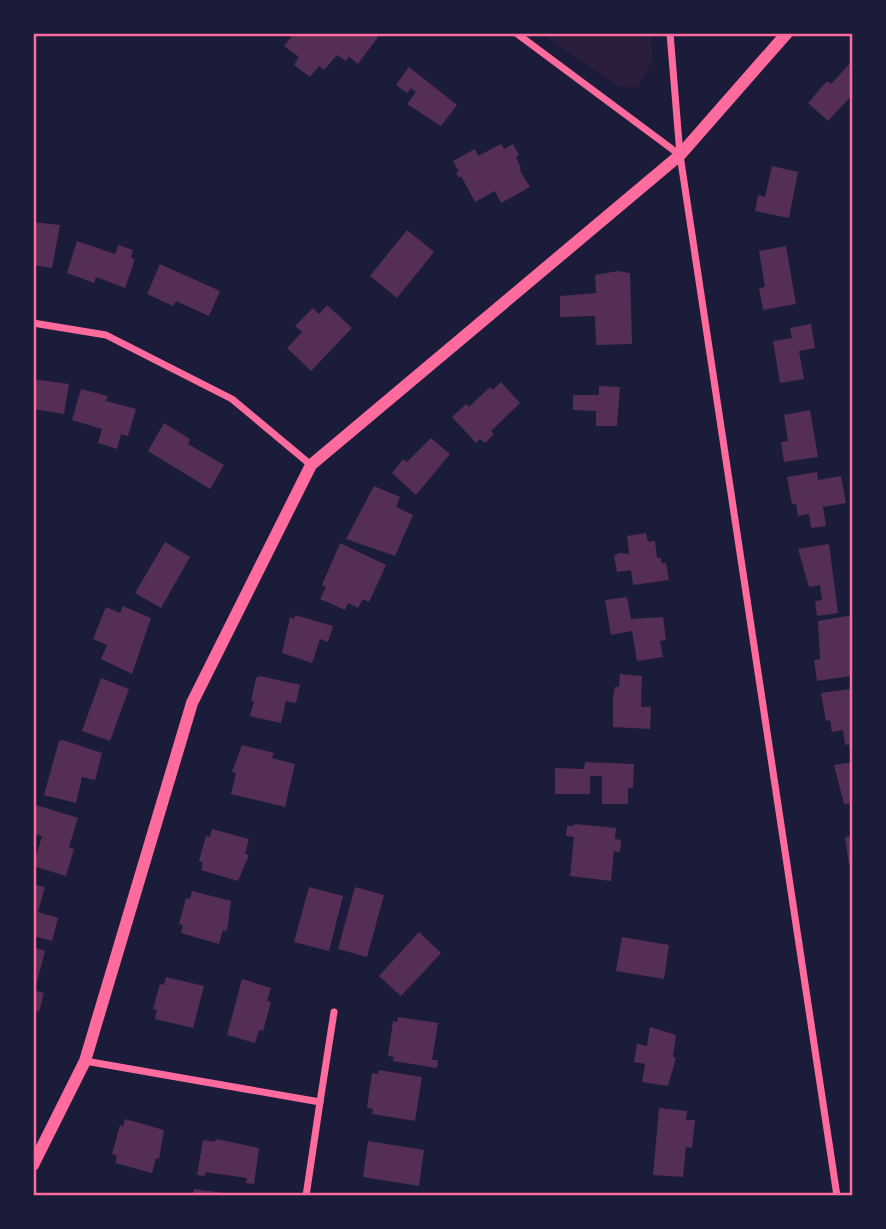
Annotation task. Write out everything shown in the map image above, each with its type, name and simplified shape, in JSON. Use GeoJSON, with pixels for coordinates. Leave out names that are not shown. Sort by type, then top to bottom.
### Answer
{"type":"FeatureCollection","features":[{"type":"Feature","properties":{"kind":"street"},"geometry":{"type":"LineString","coordinates":[[516,33],[680,155]]}},
{"type":"Feature","properties":{"kind":"street"},"geometry":{"type":"LineString","coordinates":[[670,33],[680,155],[837,1196]]}},
{"type":"Feature","properties":{"kind":"street"},"geometry":{"type":"LineString","coordinates":[[33,1165],[85,1061],[192,704],[310,465],[680,155],[787,33]]}},
{"type":"Feature","properties":{"kind":"street"},"geometry":{"type":"LineString","coordinates":[[33,324],[106,335],[232,399],[310,465]]}},
{"type":"Feature","properties":{"kind":"street"},"geometry":{"type":"LineString","coordinates":[[306,1196],[334,1012]]}},
{"type":"Feature","properties":{"kind":"street"},"geometry":{"type":"LineString","coordinates":[[85,1061],[320,1102]]}},
{"type":"Feature","properties":{"kind":"shaded area"},"geometry":{"type":"Polygon","coordinates":[[[540,33],[650,33],[653,60],[637,88],[618,86],[540,33]]]}},
{"type":"Feature","properties":{"kind":"building"},"geometry":{"type":"Polygon","coordinates":[[[294,33],[314,36],[373,33],[378,37],[358,64],[349,57],[346,61],[337,55],[324,70],[319,66],[310,77],[294,65],[299,57],[284,46],[294,33]]]}},
{"type":"Feature","properties":{"kind":"building"},"geometry":{"type":"Polygon","coordinates":[[[853,60],[853,94],[828,121],[808,103],[827,81],[831,84],[853,60]]]}},
{"type":"Feature","properties":{"kind":"building"},"geometry":{"type":"Polygon","coordinates":[[[409,67],[457,105],[441,126],[407,104],[416,92],[411,88],[407,93],[396,85],[409,67]]]}},
{"type":"Feature","properties":{"kind":"building"},"geometry":{"type":"Polygon","coordinates":[[[501,144],[504,149],[513,144],[519,155],[516,157],[521,168],[519,169],[530,187],[501,203],[495,191],[475,202],[461,176],[459,178],[456,173],[459,172],[453,161],[475,149],[478,156],[501,144]]]}},
{"type":"Feature","properties":{"kind":"building"},"geometry":{"type":"Polygon","coordinates":[[[772,166],[798,172],[789,218],[755,211],[758,195],[765,197],[772,166]]]}},
{"type":"Feature","properties":{"kind":"building"},"geometry":{"type":"Polygon","coordinates":[[[33,222],[60,225],[52,268],[33,265],[33,222]]]}},
{"type":"Feature","properties":{"kind":"building"},"geometry":{"type":"Polygon","coordinates":[[[407,230],[434,252],[397,298],[370,276],[407,230]]]}},
{"type":"Feature","properties":{"kind":"building"},"geometry":{"type":"Polygon","coordinates":[[[77,241],[115,254],[118,245],[133,250],[131,258],[135,259],[125,288],[96,277],[94,283],[67,273],[77,241]]]}},
{"type":"Feature","properties":{"kind":"building"},"geometry":{"type":"Polygon","coordinates":[[[786,246],[796,304],[763,310],[759,288],[765,287],[759,251],[786,246]]]}},
{"type":"Feature","properties":{"kind":"building"},"geometry":{"type":"Polygon","coordinates":[[[160,264],[220,291],[209,316],[176,301],[173,306],[147,294],[160,264]]]}},
{"type":"Feature","properties":{"kind":"building"},"geometry":{"type":"Polygon","coordinates":[[[618,271],[630,273],[632,344],[596,345],[595,316],[560,317],[560,296],[596,293],[595,275],[618,271]]]}},
{"type":"Feature","properties":{"kind":"building"},"geometry":{"type":"Polygon","coordinates":[[[327,305],[352,328],[311,371],[287,348],[302,332],[295,326],[313,308],[319,314],[327,305]]]}},
{"type":"Feature","properties":{"kind":"building"},"geometry":{"type":"Polygon","coordinates":[[[811,324],[815,348],[799,351],[804,379],[780,383],[773,341],[792,338],[790,328],[811,324]]]}},
{"type":"Feature","properties":{"kind":"building"},"geometry":{"type":"Polygon","coordinates":[[[33,379],[69,384],[64,414],[33,409],[33,379]]]}},
{"type":"Feature","properties":{"kind":"building"},"geometry":{"type":"Polygon","coordinates":[[[501,382],[520,403],[491,431],[494,434],[485,443],[480,439],[476,443],[452,417],[466,404],[469,407],[490,387],[493,390],[501,382]]]}},
{"type":"Feature","properties":{"kind":"building"},"geometry":{"type":"Polygon","coordinates":[[[599,386],[620,387],[617,426],[596,426],[596,411],[573,410],[573,395],[599,395],[599,386]]]}},
{"type":"Feature","properties":{"kind":"building"},"geometry":{"type":"Polygon","coordinates":[[[81,389],[108,396],[106,401],[136,409],[128,436],[121,434],[117,449],[98,443],[102,429],[72,420],[81,389]]]}},
{"type":"Feature","properties":{"kind":"building"},"geometry":{"type":"Polygon","coordinates":[[[810,410],[818,457],[784,462],[781,442],[788,441],[784,415],[810,410]]]}},
{"type":"Feature","properties":{"kind":"building"},"geometry":{"type":"Polygon","coordinates":[[[164,423],[190,439],[188,444],[224,465],[210,489],[148,451],[164,423]]]}},
{"type":"Feature","properties":{"kind":"building"},"geometry":{"type":"Polygon","coordinates":[[[431,438],[450,454],[416,495],[392,473],[403,459],[407,462],[431,438]]]}},
{"type":"Feature","properties":{"kind":"building"},"geometry":{"type":"Polygon","coordinates":[[[817,472],[818,480],[841,476],[846,503],[823,507],[826,526],[811,528],[809,514],[798,516],[796,504],[792,504],[787,477],[817,472]]]}},
{"type":"Feature","properties":{"kind":"building"},"geometry":{"type":"Polygon","coordinates":[[[374,486],[400,497],[396,507],[413,515],[395,556],[346,539],[374,486]]]}},
{"type":"Feature","properties":{"kind":"building"},"geometry":{"type":"Polygon","coordinates":[[[646,533],[648,542],[655,541],[657,558],[661,558],[661,563],[666,563],[669,580],[633,585],[631,570],[617,572],[614,556],[619,553],[629,554],[627,536],[646,533]]]}},
{"type":"Feature","properties":{"kind":"building"},"geometry":{"type":"Polygon","coordinates":[[[165,542],[190,557],[161,608],[135,593],[165,542]]]}},
{"type":"Feature","properties":{"kind":"building"},"geometry":{"type":"Polygon","coordinates":[[[340,543],[386,565],[369,602],[363,599],[358,608],[348,603],[345,610],[320,599],[326,587],[322,585],[340,543]]]}},
{"type":"Feature","properties":{"kind":"building"},"geometry":{"type":"Polygon","coordinates":[[[829,544],[838,613],[817,616],[815,601],[822,600],[820,585],[809,587],[798,549],[829,544]]]}},
{"type":"Feature","properties":{"kind":"building"},"geometry":{"type":"Polygon","coordinates":[[[627,597],[631,619],[663,617],[666,640],[660,641],[663,657],[637,661],[632,631],[611,635],[605,600],[627,597]]]}},
{"type":"Feature","properties":{"kind":"building"},"geometry":{"type":"Polygon","coordinates":[[[123,606],[151,618],[132,674],[101,659],[107,645],[93,639],[106,607],[120,613],[123,606]]]}},
{"type":"Feature","properties":{"kind":"building"},"geometry":{"type":"Polygon","coordinates":[[[295,615],[333,626],[328,642],[320,639],[312,663],[282,653],[290,617],[294,619],[295,615]]]}},
{"type":"Feature","properties":{"kind":"building"},"geometry":{"type":"Polygon","coordinates":[[[853,615],[851,676],[817,681],[814,660],[820,659],[818,621],[853,615]]]}},
{"type":"Feature","properties":{"kind":"building"},"geometry":{"type":"Polygon","coordinates":[[[620,674],[642,676],[641,707],[651,707],[650,729],[613,727],[613,697],[615,687],[619,687],[620,674]]]}},
{"type":"Feature","properties":{"kind":"building"},"geometry":{"type":"Polygon","coordinates":[[[260,676],[300,685],[296,703],[286,701],[281,723],[250,716],[256,678],[260,676]]]}},
{"type":"Feature","properties":{"kind":"building"},"geometry":{"type":"Polygon","coordinates":[[[101,678],[129,689],[110,741],[82,731],[101,678]]]}},
{"type":"Feature","properties":{"kind":"building"},"geometry":{"type":"Polygon","coordinates":[[[851,689],[853,748],[849,748],[849,744],[845,745],[843,730],[832,732],[830,720],[826,721],[821,693],[851,689]]]}},
{"type":"Feature","properties":{"kind":"building"},"geometry":{"type":"Polygon","coordinates":[[[59,741],[102,753],[95,780],[82,777],[76,803],[44,795],[59,741]]]}},
{"type":"Feature","properties":{"kind":"building"},"geometry":{"type":"Polygon","coordinates":[[[242,745],[274,753],[272,758],[295,764],[285,807],[231,794],[236,773],[232,772],[242,745]]]}},
{"type":"Feature","properties":{"kind":"building"},"geometry":{"type":"Polygon","coordinates":[[[585,762],[634,764],[633,788],[628,788],[628,804],[602,804],[602,776],[590,776],[590,794],[555,794],[555,768],[584,769],[585,762]]]}},
{"type":"Feature","properties":{"kind":"building"},"geometry":{"type":"Polygon","coordinates":[[[853,762],[853,803],[844,804],[834,765],[853,762]]]}},
{"type":"Feature","properties":{"kind":"building"},"geometry":{"type":"Polygon","coordinates":[[[36,805],[78,818],[69,847],[74,849],[66,876],[33,866],[42,836],[33,834],[36,805]]]}},
{"type":"Feature","properties":{"kind":"building"},"geometry":{"type":"Polygon","coordinates":[[[575,824],[616,828],[615,839],[621,840],[620,852],[614,851],[611,881],[570,876],[574,837],[566,836],[567,826],[575,824]]]}},
{"type":"Feature","properties":{"kind":"building"},"geometry":{"type":"Polygon","coordinates":[[[212,829],[249,839],[245,854],[249,855],[238,881],[201,870],[203,863],[199,861],[206,836],[210,837],[212,829]]]}},
{"type":"Feature","properties":{"kind":"building"},"geometry":{"type":"Polygon","coordinates":[[[853,836],[853,864],[849,865],[845,837],[853,836]]]}},
{"type":"Feature","properties":{"kind":"building"},"geometry":{"type":"Polygon","coordinates":[[[33,884],[45,887],[38,912],[58,918],[52,941],[33,936],[33,884]]]}},
{"type":"Feature","properties":{"kind":"building"},"geometry":{"type":"Polygon","coordinates":[[[309,887],[343,896],[329,951],[294,942],[309,887]]]}},
{"type":"Feature","properties":{"kind":"building"},"geometry":{"type":"Polygon","coordinates":[[[355,887],[384,895],[367,957],[338,949],[355,887]]]}},
{"type":"Feature","properties":{"kind":"building"},"geometry":{"type":"Polygon","coordinates":[[[192,891],[231,901],[227,931],[223,930],[219,944],[181,933],[183,925],[179,924],[186,898],[190,899],[192,891]]]}},
{"type":"Feature","properties":{"kind":"building"},"geometry":{"type":"Polygon","coordinates":[[[419,932],[441,953],[401,996],[379,976],[419,932]]]}},
{"type":"Feature","properties":{"kind":"building"},"geometry":{"type":"Polygon","coordinates":[[[622,937],[669,945],[664,979],[616,971],[622,937]]]}},
{"type":"Feature","properties":{"kind":"building"},"geometry":{"type":"Polygon","coordinates":[[[33,947],[45,951],[36,986],[37,991],[44,993],[39,1012],[33,1010],[33,947]]]}},
{"type":"Feature","properties":{"kind":"building"},"geometry":{"type":"Polygon","coordinates":[[[166,977],[204,986],[193,1028],[155,1019],[157,1010],[153,1009],[160,984],[164,985],[166,977]]]}},
{"type":"Feature","properties":{"kind":"building"},"geometry":{"type":"Polygon","coordinates":[[[242,979],[271,988],[267,1001],[271,1002],[263,1031],[259,1030],[255,1043],[227,1035],[242,979]]]}},
{"type":"Feature","properties":{"kind":"building"},"geometry":{"type":"Polygon","coordinates":[[[398,1017],[438,1023],[432,1060],[438,1060],[437,1068],[393,1061],[394,1057],[388,1056],[393,1021],[397,1022],[398,1017]]]}},
{"type":"Feature","properties":{"kind":"building"},"geometry":{"type":"Polygon","coordinates":[[[650,1027],[676,1035],[673,1057],[676,1058],[668,1086],[642,1082],[645,1064],[634,1062],[637,1044],[647,1046],[650,1027]]]}},
{"type":"Feature","properties":{"kind":"building"},"geometry":{"type":"Polygon","coordinates":[[[379,1070],[422,1077],[415,1121],[372,1114],[373,1109],[367,1108],[372,1073],[378,1074],[379,1070]]]}},
{"type":"Feature","properties":{"kind":"building"},"geometry":{"type":"Polygon","coordinates":[[[659,1108],[687,1111],[686,1120],[695,1120],[692,1148],[686,1147],[683,1177],[653,1175],[659,1108]]]}},
{"type":"Feature","properties":{"kind":"building"},"geometry":{"type":"Polygon","coordinates":[[[125,1119],[164,1130],[159,1159],[156,1158],[152,1173],[115,1163],[117,1156],[112,1154],[120,1125],[123,1126],[125,1119]]]}},
{"type":"Feature","properties":{"kind":"building"},"geometry":{"type":"Polygon","coordinates":[[[216,1139],[259,1148],[254,1184],[246,1183],[247,1178],[205,1172],[205,1176],[197,1175],[203,1140],[215,1142],[216,1139]]]}},
{"type":"Feature","properties":{"kind":"building"},"geometry":{"type":"Polygon","coordinates":[[[368,1141],[424,1150],[419,1186],[363,1177],[368,1141]]]}},
{"type":"Feature","properties":{"kind":"building"},"geometry":{"type":"Polygon","coordinates":[[[194,1189],[231,1194],[231,1196],[193,1196],[194,1189]]]}}]}
